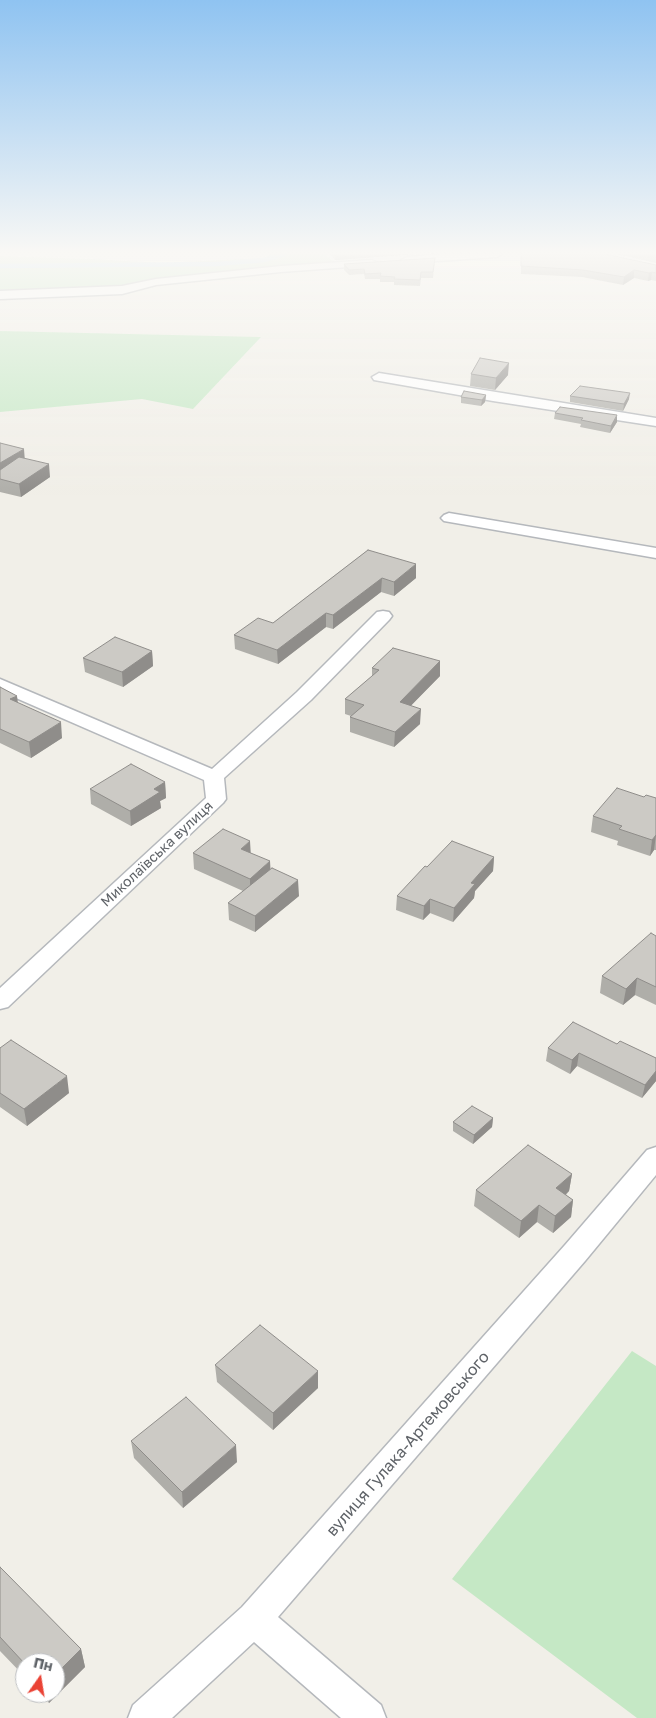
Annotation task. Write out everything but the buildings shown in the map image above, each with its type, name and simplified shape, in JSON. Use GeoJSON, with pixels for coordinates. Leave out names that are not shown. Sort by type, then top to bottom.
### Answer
{"type":"FeatureCollection","features":[{"type":"Feature","properties":{"kind":"street"},"geometry":{"type":"LineString","coordinates":[[379,377],[656,422]]}},
{"type":"Feature","properties":{"kind":"street"},"geometry":{"type":"LineString","coordinates":[[449,518],[656,553]]}},
{"type":"Feature","properties":{"kind":"street"},"geometry":{"type":"LineString","coordinates":[[0,684],[214,777],[304,696],[383,616]]}},
{"type":"Feature","properties":{"kind":"street","name":"Миколаївська вулиця"},"geometry":{"type":"LineString","coordinates":[[0,1001],[216,800],[214,777]]}},
{"type":"Feature","properties":{"kind":"street","name":"вулиця Гулака-Артемовського"},"geometry":{"type":"LineString","coordinates":[[146,1718],[254,1619],[575,1253],[656,1157]]}},
{"type":"Feature","properties":{"kind":"street"},"geometry":{"type":"LineString","coordinates":[[254,1619],[368,1718]]}},
{"type":"Feature","properties":{"kind":"green space"},"geometry":{"type":"Polygon","coordinates":[[[0,334],[261,337],[193,409],[142,399],[0,412],[0,334]]]}},
{"type":"Feature","properties":{"kind":"green space"},"geometry":{"type":"Polygon","coordinates":[[[632,1351],[656,1366],[656,1718],[637,1718],[452,1579],[632,1351]]]}}]}
